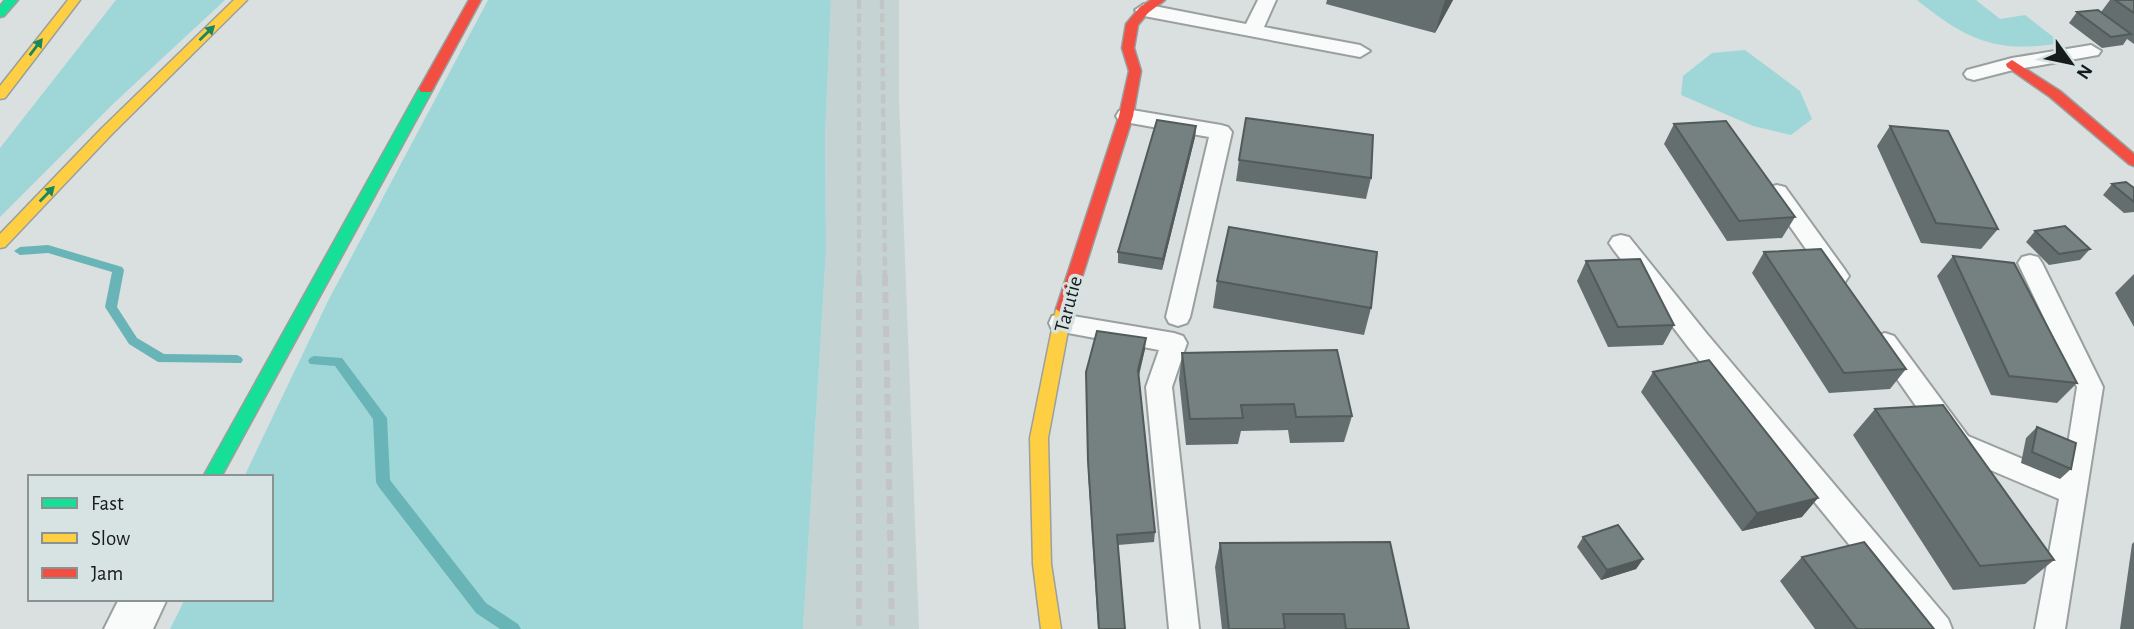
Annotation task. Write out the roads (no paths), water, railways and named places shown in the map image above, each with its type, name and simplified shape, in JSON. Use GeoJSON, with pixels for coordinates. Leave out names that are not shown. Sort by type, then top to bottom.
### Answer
{"type":"FeatureCollection","features":[{"type":"Feature","properties":{"kind":"main road"},"geometry":{"type":"LineString","coordinates":[[0,13],[12,0]]}},
{"type":"Feature","properties":{"kind":"main road"},"geometry":{"type":"LineString","coordinates":[[0,95],[74,0]]}},
{"type":"Feature","properties":{"kind":"main road"},"geometry":{"type":"LineString","coordinates":[[0,243],[106,132],[241,0]]}},
{"type":"Feature","properties":{"kind":"main road"},"geometry":{"type":"LineString","coordinates":[[213,475],[475,0]]}},
{"type":"Feature","properties":{"kind":"main road","name":"Tarutie"},"geometry":{"type":"LineString","coordinates":[[1051,629],[1042,564],[1039,438],[1061,323],[1126,116],[1135,71],[1128,48],[1132,24],[1152,5]]}},
{"type":"Feature","properties":{"kind":"main road"},"geometry":{"type":"LineString","coordinates":[[2012,64],[2055,94],[2134,161]]}},
{"type":"Feature","properties":{"kind":"street"},"geometry":{"type":"LineString","coordinates":[[128,629],[143,601]]}},
{"type":"Feature","properties":{"kind":"lane"},"geometry":{"type":"LineString","coordinates":[[1252,31],[1267,0]]}},
{"type":"Feature","properties":{"kind":"lane"},"geometry":{"type":"LineString","coordinates":[[1152,5],[1252,31],[1360,51]]}},
{"type":"Feature","properties":{"kind":"lane"},"geometry":{"type":"LineString","coordinates":[[1974,74],[2012,64],[2091,51]]}},
{"type":"Feature","properties":{"kind":"lane"},"geometry":{"type":"LineString","coordinates":[[1126,116],[1221,132],[1178,317]]}},
{"type":"Feature","properties":{"kind":"lane"},"geometry":{"type":"LineString","coordinates":[[1759,168],[1854,301]]}},
{"type":"Feature","properties":{"kind":"lane"},"geometry":{"type":"LineString","coordinates":[[1622,243],[1698,341],[1937,629]]}},
{"type":"Feature","properties":{"kind":"lane"},"geometry":{"type":"LineString","coordinates":[[2031,262],[2090,387],[2050,629]]}},
{"type":"Feature","properties":{"kind":"lane"},"geometry":{"type":"LineString","coordinates":[[1061,323],[1174,343],[1159,387],[1184,629]]}},
{"type":"Feature","properties":{"kind":"lane"},"geometry":{"type":"LineString","coordinates":[[1870,323],[1958,444],[2074,493]]}},
{"type":"Feature","properties":{"kind":"waterway"},"geometry":{"type":"LineString","coordinates":[[20,251],[48,249],[118,270],[111,307],[133,341],[162,359],[237,360]]}},
{"type":"Feature","properties":{"kind":"waterway"},"geometry":{"type":"LineString","coordinates":[[314,361],[338,361],[380,418],[383,482],[481,608],[513,629]]}},
{"type":"Feature","properties":{"kind":"railway"},"geometry":{"type":"LineString","coordinates":[[859,0],[859,629]]}},
{"type":"Feature","properties":{"kind":"railway"},"geometry":{"type":"LineString","coordinates":[[882,0],[885,277]]}},
{"type":"Feature","properties":{"kind":"railway"},"geometry":{"type":"LineString","coordinates":[[885,275],[892,629]]}}]}
